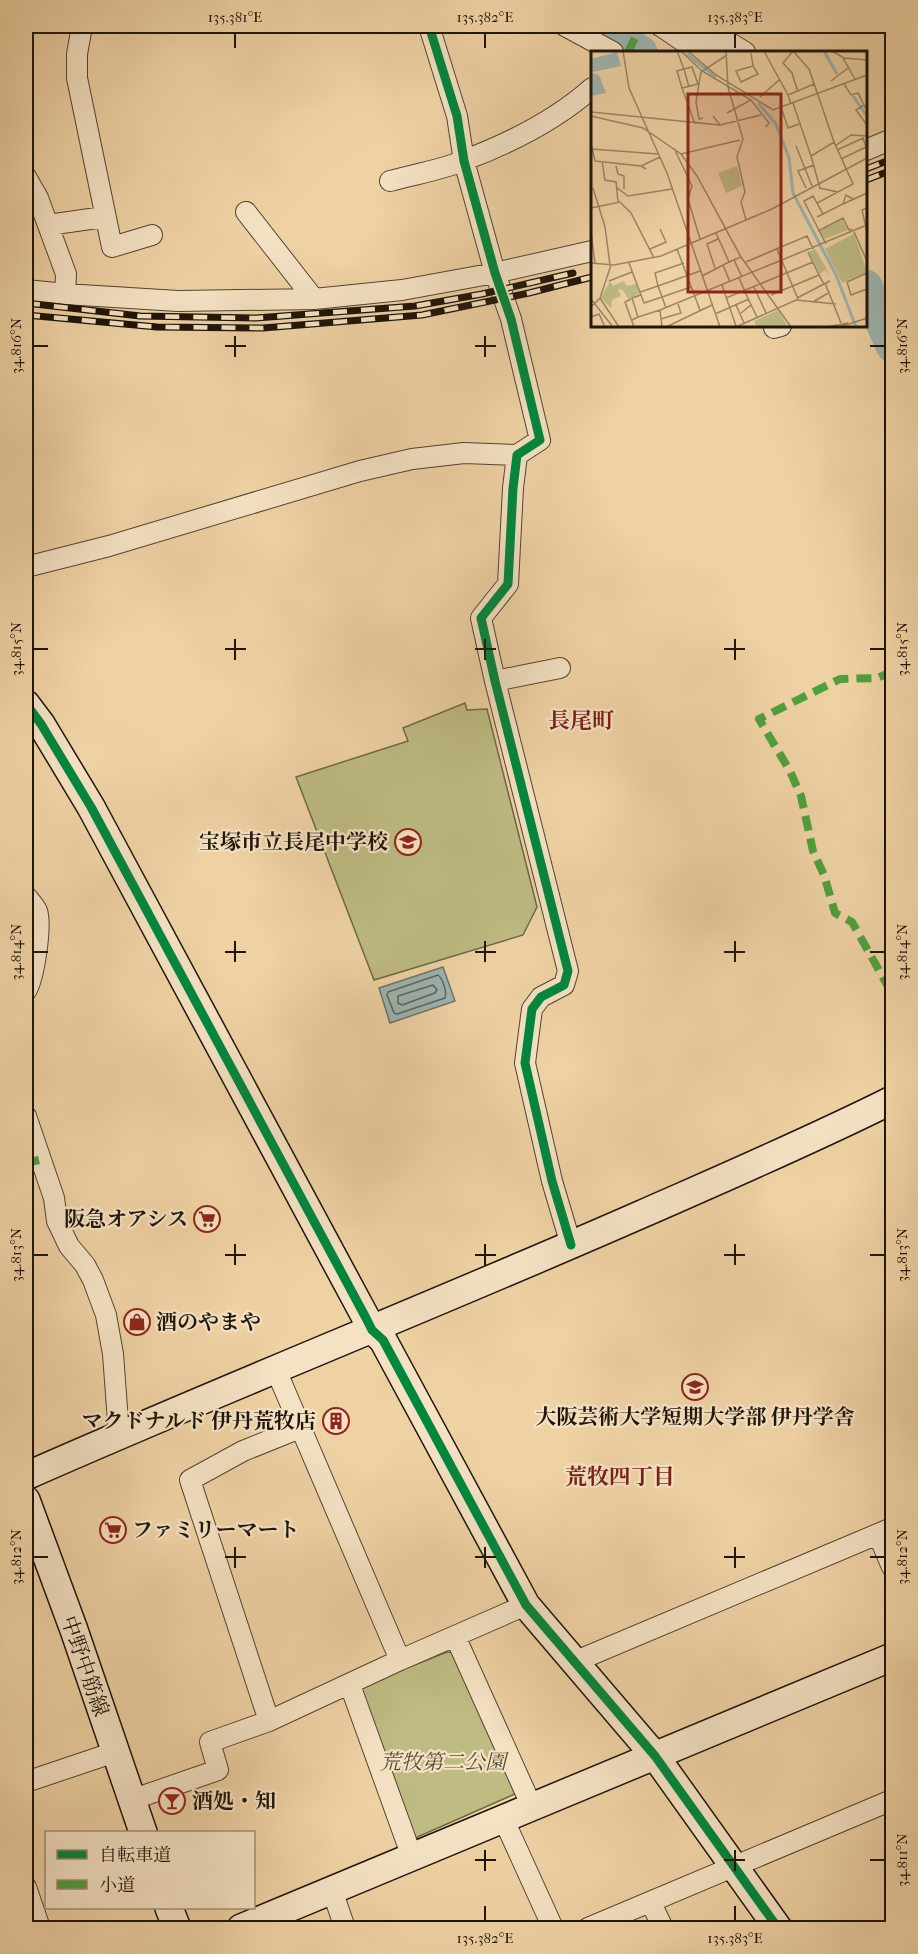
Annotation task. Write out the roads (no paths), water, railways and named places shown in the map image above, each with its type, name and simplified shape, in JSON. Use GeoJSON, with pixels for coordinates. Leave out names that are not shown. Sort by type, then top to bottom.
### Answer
{"type":"FeatureCollection","features":[{"type":"Feature","properties":{"kind":"street"},"geometry":{"type":"LineString","coordinates":[[82,26],[77,54],[77,78],[112,247],[152,235]]}},
{"type":"Feature","properties":{"kind":"street"},"geometry":{"type":"LineString","coordinates":[[26,567],[109,546],[360,471],[412,459],[464,453],[517,455],[540,440],[511,319],[495,273],[464,161],[457,116],[429,26]]}},
{"type":"Feature","properties":{"kind":"street"},"geometry":{"type":"LineString","coordinates":[[565,26],[611,51]]}},
{"type":"Feature","properties":{"kind":"street"},"geometry":{"type":"LineString","coordinates":[[660,26],[715,28],[745,51]]}},
{"type":"Feature","properties":{"kind":"street"},"geometry":{"type":"LineString","coordinates":[[660,26],[690,46],[703,41],[719,51]]}},
{"type":"Feature","properties":{"kind":"street"},"geometry":{"type":"LineString","coordinates":[[390,181],[464,161],[572,106],[591,89]]}},
{"type":"Feature","properties":{"kind":"street"},"geometry":{"type":"LineString","coordinates":[[867,150],[892,140]]}},
{"type":"Feature","properties":{"kind":"street"},"geometry":{"type":"LineString","coordinates":[[26,177],[38,198],[66,274],[65,294]]}},
{"type":"Feature","properties":{"kind":"street"},"geometry":{"type":"LineString","coordinates":[[246,212],[314,299]]}},
{"type":"Feature","properties":{"kind":"street"},"geometry":{"type":"LineString","coordinates":[[48,225],[104,217]]}},
{"type":"Feature","properties":{"kind":"street"},"geometry":{"type":"LineString","coordinates":[[26,290],[178,301],[314,299],[402,290],[495,273],[591,251]]}},
{"type":"Feature","properties":{"kind":"street"},"geometry":{"type":"LineString","coordinates":[[517,455],[508,584],[481,618],[568,971],[564,985],[541,997],[532,1009],[525,1063],[552,1181],[571,1245]]}},
{"type":"Feature","properties":{"kind":"street"},"geometry":{"type":"LineString","coordinates":[[495,681],[560,668]]}},
{"type":"Feature","properties":{"kind":"street"},"geometry":{"type":"LineString","coordinates":[[26,704],[41,724],[91,807],[372,1330],[383,1340],[526,1605],[655,1756],[778,1929]]}},
{"type":"Feature","properties":{"kind":"street"},"geometry":{"type":"LineString","coordinates":[[26,896],[38,912],[37,954],[26,991]]}},
{"type":"Feature","properties":{"kind":"street"},"geometry":{"type":"LineString","coordinates":[[26,1476],[571,1245],[826,1133],[892,1100]]}},
{"type":"Feature","properties":{"kind":"street"},"geometry":{"type":"LineString","coordinates":[[26,1116],[54,1198],[57,1221],[69,1246],[89,1272],[106,1315],[113,1354],[119,1435]]}},
{"type":"Feature","properties":{"kind":"street"},"geometry":{"type":"LineString","coordinates":[[276,1370],[400,1660]]}},
{"type":"Feature","properties":{"kind":"street"},"geometry":{"type":"LineString","coordinates":[[269,1720],[190,1480],[243,1451],[300,1428]]}},
{"type":"Feature","properties":{"kind":"street","name":"中野中筋線"},"geometry":{"type":"LineString","coordinates":[[26,1500],[74,1630],[141,1831]]}},
{"type":"Feature","properties":{"kind":"street"},"geometry":{"type":"LineString","coordinates":[[574,1662],[885,1531],[892,1567]]}},
{"type":"Feature","properties":{"kind":"street"},"geometry":{"type":"LineString","coordinates":[[131,1800],[218,1770],[210,1742],[269,1720],[526,1605]]}},
{"type":"Feature","properties":{"kind":"street"},"geometry":{"type":"LineString","coordinates":[[455,1636],[532,1807]]}},
{"type":"Feature","properties":{"kind":"street"},"geometry":{"type":"LineString","coordinates":[[241,1929],[892,1657]]}},
{"type":"Feature","properties":{"kind":"street"},"geometry":{"type":"LineString","coordinates":[[350,1684],[412,1857]]}},
{"type":"Feature","properties":{"kind":"street"},"geometry":{"type":"LineString","coordinates":[[26,1782],[115,1752]]}},
{"type":"Feature","properties":{"kind":"street"},"geometry":{"type":"LineString","coordinates":[[588,1929],[892,1800]]}},
{"type":"Feature","properties":{"kind":"street"},"geometry":{"type":"LineString","coordinates":[[503,1818],[553,1929]]}},
{"type":"Feature","properties":{"kind":"street"},"geometry":{"type":"LineString","coordinates":[[332,1890],[345,1929]]}},
{"type":"Feature","properties":{"kind":"street"},"geometry":{"type":"LineString","coordinates":[[27,1897],[40,1929]]}},
{"type":"Feature","properties":{"kind":"street"},"geometry":{"type":"LineString","coordinates":[[651,1903],[663,1929]]}},
{"type":"Feature","properties":{"kind":"street"},"geometry":{"type":"LineString","coordinates":[[169,1909],[177,1929]]}},
{"type":"Feature","properties":{"kind":"water"},"geometry":{"type":"Polygon","coordinates":[[[443,967],[455,1001],[390,1023],[379,988],[443,967]]]}},
{"type":"Feature","properties":{"kind":"waterway"},"geometry":{"type":"LineString","coordinates":[[595,26],[639,51]]}},
{"type":"Feature","properties":{"kind":"waterway"},"geometry":{"type":"LineString","coordinates":[[867,288],[892,346]]}},
{"type":"Feature","properties":{"kind":"railway"},"geometry":{"type":"LineString","coordinates":[[867,169],[892,159]]}},
{"type":"Feature","properties":{"kind":"railway"},"geometry":{"type":"LineString","coordinates":[[867,180],[892,170]]}},
{"type":"Feature","properties":{"kind":"railway"},"geometry":{"type":"LineString","coordinates":[[26,303],[140,316],[256,318],[415,306],[482,294],[573,273]]}},
{"type":"Feature","properties":{"kind":"railway"},"geometry":{"type":"LineString","coordinates":[[26,315],[157,327],[263,328],[422,315],[529,293],[591,277]]}},
{"type":"Feature","properties":{"kind":"place","name":"宝塚市立長尾中学校"},"geometry":{"type":"Point","coordinates":[408,842]}},
{"type":"Feature","properties":{"kind":"place","name":"阪急オアシス"},"geometry":{"type":"Point","coordinates":[207,1219]}},
{"type":"Feature","properties":{"kind":"place","name":"酒のやまや"},"geometry":{"type":"Point","coordinates":[137,1322]}},
{"type":"Feature","properties":{"kind":"place","name":"大阪芸術大学短期大学部 伊丹学舎"},"geometry":{"type":"Point","coordinates":[695,1387]}},
{"type":"Feature","properties":{"kind":"place","name":"マクドナルド 伊丹荒牧店"},"geometry":{"type":"Point","coordinates":[336,1421]}},
{"type":"Feature","properties":{"kind":"place","name":"ファミリーマート"},"geometry":{"type":"Point","coordinates":[113,1530]}},
{"type":"Feature","properties":{"kind":"place","name":"酒処・知"},"geometry":{"type":"Point","coordinates":[172,1801]}},
{"type":"Feature","properties":{"kind":"district","name":"長尾町"},"geometry":{"type":"Point","coordinates":[581,721]}},
{"type":"Feature","properties":{"kind":"district","name":"荒牧四丁目"},"geometry":{"type":"Point","coordinates":[620,1477]}},
{"type":"Feature","properties":{"kind":"park label","name":"荒牧第二公園"},"geometry":{"type":"Point","coordinates":[443,1762]}}]}
